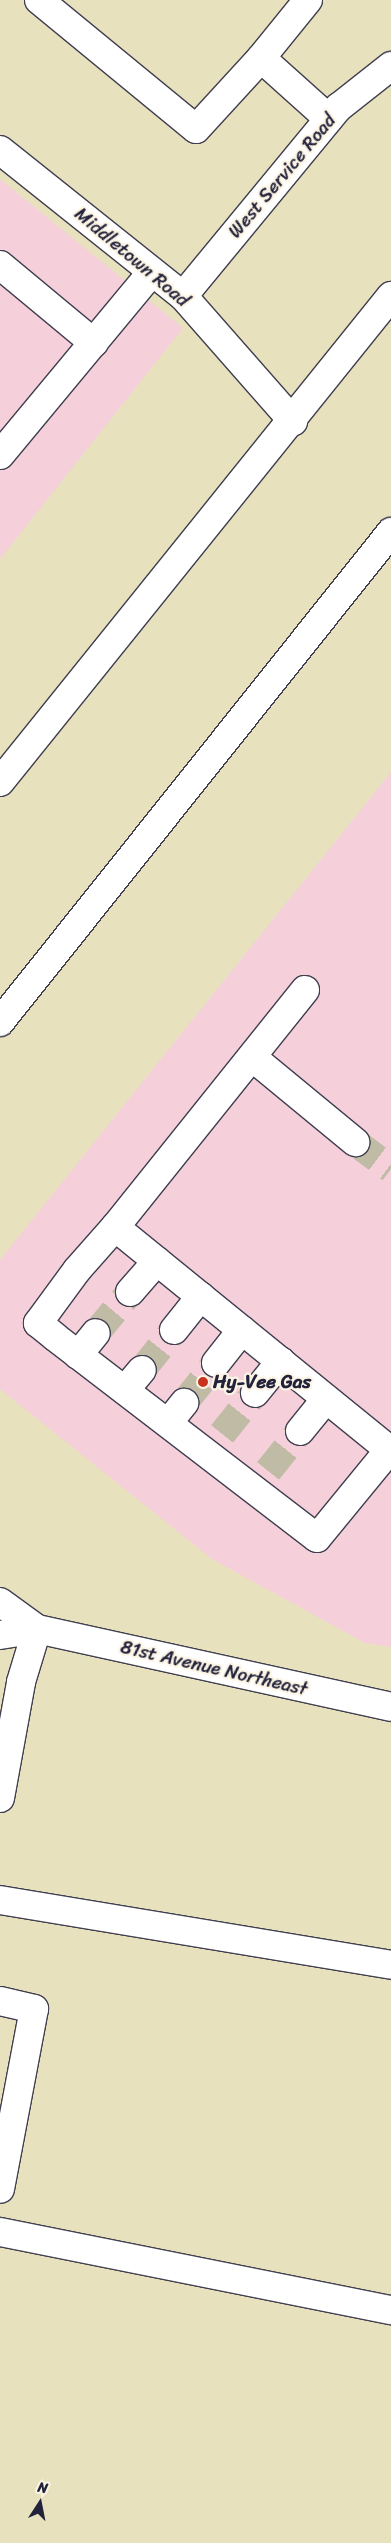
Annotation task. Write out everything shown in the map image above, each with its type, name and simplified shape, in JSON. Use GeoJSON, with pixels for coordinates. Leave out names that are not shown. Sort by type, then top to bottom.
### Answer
{"type":"FeatureCollection","features":[{"type":"Feature","properties":{"kind":"main road"},"geometry":{"type":"LineString","coordinates":[[38,0],[196,129],[262,58],[308,0]]}},
{"type":"Feature","properties":{"kind":"main road"},"geometry":{"type":"LineString","coordinates":[[262,58],[329,119]]}},
{"type":"Feature","properties":{"kind":"main road","name":"West Service Road"},"geometry":{"type":"LineString","coordinates":[[183,296],[339,107],[391,66]]}},
{"type":"Feature","properties":{"kind":"main road","name":"Middletown Road"},"geometry":{"type":"LineString","coordinates":[[0,150],[183,296],[293,421]]}},
{"type":"Feature","properties":{"kind":"main road"},"geometry":{"type":"LineString","coordinates":[[0,265],[94,343]]}},
{"type":"Feature","properties":{"kind":"main road"},"geometry":{"type":"LineString","coordinates":[[0,455],[152,272]]}},
{"type":"Feature","properties":{"kind":"main road"},"geometry":{"type":"LineString","coordinates":[[0,782],[293,421],[391,296]]}},
{"type":"Feature","properties":{"kind":"main road"},"geometry":{"type":"LineString","coordinates":[[0,1022],[391,532]]}},
{"type":"Feature","properties":{"kind":"main road"},"geometry":{"type":"LineString","coordinates":[[115,1227],[390,1451],[317,1538],[261,1480],[176,1413],[133,1380],[78,1355],[38,1322],[77,1270],[115,1227],[305,990]]}},
{"type":"Feature","properties":{"kind":"main road"},"geometry":{"type":"LineString","coordinates":[[252,1057],[355,1142]]}},
{"type":"Feature","properties":{"kind":"main road"},"geometry":{"type":"LineString","coordinates":[[130,1292],[157,1261]]}},
{"type":"Feature","properties":{"kind":"main road"},"geometry":{"type":"LineString","coordinates":[[174,1330],[201,1296]]}},
{"type":"Feature","properties":{"kind":"main road"},"geometry":{"type":"LineString","coordinates":[[216,1363],[242,1330]]}},
{"type":"Feature","properties":{"kind":"main road"},"geometry":{"type":"LineString","coordinates":[[78,1355],[96,1333]]}},
{"type":"Feature","properties":{"kind":"main road"},"geometry":{"type":"LineString","coordinates":[[255,1394],[281,1361]]}},
{"type":"Feature","properties":{"kind":"main road"},"geometry":{"type":"LineString","coordinates":[[300,1431],[326,1399]]}},
{"type":"Feature","properties":{"kind":"main road","name":"81st Avenue Northeast"},"geometry":{"type":"LineString","coordinates":[[0,1602],[37,1628],[391,1707]]}},
{"type":"Feature","properties":{"kind":"main road"},"geometry":{"type":"LineString","coordinates":[[0,1798],[21,1682],[37,1628]]}},
{"type":"Feature","properties":{"kind":"main road","name":"81st Avenue Northeast"},"geometry":{"type":"LineString","coordinates":[[0,1635],[37,1628]]}},
{"type":"Feature","properties":{"kind":"main road"},"geometry":{"type":"LineString","coordinates":[[0,1900],[391,1965]]}},
{"type":"Feature","properties":{"kind":"main road"},"geometry":{"type":"LineString","coordinates":[[0,2001],[34,2009],[0,2189]]}},
{"type":"Feature","properties":{"kind":"main road"},"geometry":{"type":"LineString","coordinates":[[0,2232],[391,2310]]}},
{"type":"Feature","properties":{"kind":"shaded area"},"geometry":{"type":"Polygon","coordinates":[[[0,179],[183,328],[0,559],[0,179]]]}},
{"type":"Feature","properties":{"kind":"shaded area"},"geometry":{"type":"Polygon","coordinates":[[[391,772],[391,1647],[365,1643],[212,1559],[0,1389],[0,1260],[391,772]]]}},
{"type":"Feature","properties":{"kind":"tunnel"},"geometry":{"type":"LineString","coordinates":[[355,1142],[391,1169]]}},
{"type":"Feature","properties":{"kind":"tunnel"},"geometry":{"type":"LineString","coordinates":[[96,1333],[130,1292]]}},
{"type":"Feature","properties":{"kind":"tunnel"},"geometry":{"type":"LineString","coordinates":[[142,1370],[174,1330]]}},
{"type":"Feature","properties":{"kind":"tunnel"},"geometry":{"type":"LineString","coordinates":[[184,1403],[216,1363]]}},
{"type":"Feature","properties":{"kind":"tunnel"},"geometry":{"type":"LineString","coordinates":[[222,1434],[255,1393]]}},
{"type":"Feature","properties":{"kind":"tunnel"},"geometry":{"type":"LineString","coordinates":[[268,1471],[300,1431]]}},
{"type":"Feature","properties":{"kind":"place","name":"Hy-Vee Gas"},"geometry":{"type":"Point","coordinates":[203,1382]}}]}
